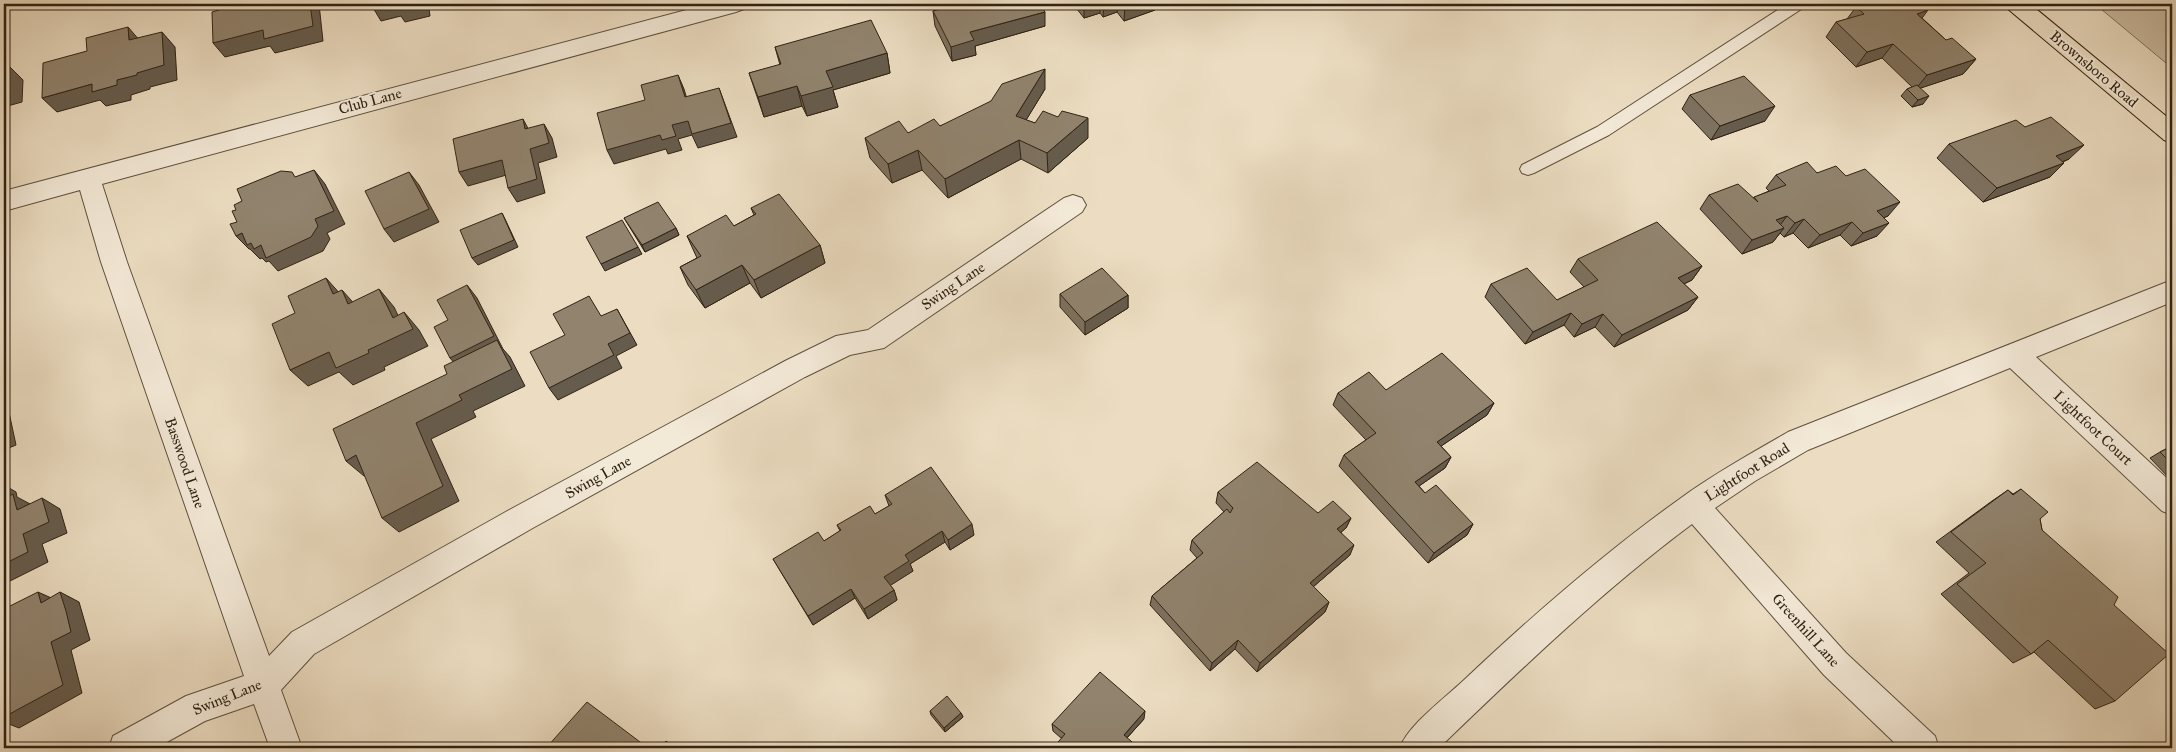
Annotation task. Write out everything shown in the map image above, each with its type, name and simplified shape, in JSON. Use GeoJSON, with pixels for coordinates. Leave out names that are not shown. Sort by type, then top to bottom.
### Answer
{"type":"FeatureCollection","features":[{"type":"Feature","properties":{"kind":"main road","name":"Brownsboro Road"},"geometry":{"type":"LineString","coordinates":[[2016,4],[2172,134]]}},
{"type":"Feature","properties":{"kind":"street","name":"Club Lane"},"geometry":{"type":"LineString","coordinates":[[4,200],[736,4]]}},
{"type":"Feature","properties":{"kind":"street","name":"Basswood Lane"},"geometry":{"type":"LineString","coordinates":[[88,177],[114,262],[286,748]]}},
{"type":"Feature","properties":{"kind":"street","name":"Swing Lane"},"geometry":{"type":"LineString","coordinates":[[125,748],[197,707],[264,685],[303,644],[513,524],[795,368],[846,344],[874,340],[1073,205]]}},
{"type":"Feature","properties":{"kind":"street","name":"Lightfoot Road"},"geometry":{"type":"LineString","coordinates":[[1416,748],[1534,635],[1627,555],[1757,462],[1798,440],[2172,291]]}},
{"type":"Feature","properties":{"kind":"street","name":"Lightfoot Court"},"geometry":{"type":"LineString","coordinates":[[2014,354],[2172,502]]}},
{"type":"Feature","properties":{"kind":"street","name":"Greenhill Lane"},"geometry":{"type":"LineString","coordinates":[[1694,506],[1836,664],[1923,748]]}},
{"type":"Feature","properties":{"kind":"lane"},"geometry":{"type":"LineString","coordinates":[[1528,169],[1603,131],[1798,4]]}},
{"type":"Feature","properties":{"kind":"shaded area"},"geometry":{"type":"Polygon","coordinates":[[[2095,4],[2172,4],[2172,68],[2095,4]]]}},
{"type":"Feature","properties":{"kind":"building"},"geometry":{"type":"Polygon","coordinates":[[[219,4],[310,4],[313,26],[264,39],[263,30],[213,43],[212,12],[219,10],[219,4]]]}},
{"type":"Feature","properties":{"kind":"building"},"geometry":{"type":"Polygon","coordinates":[[[395,4],[411,4],[396,7],[395,4]]]}},
{"type":"Feature","properties":{"kind":"building"},"geometry":{"type":"Polygon","coordinates":[[[948,4],[1040,4],[1045,12],[970,32],[974,40],[951,47],[933,11],[949,7],[948,4]]]}},
{"type":"Feature","properties":{"kind":"building"},"geometry":{"type":"Polygon","coordinates":[[[1865,4],[1921,4],[1928,10],[1917,14],[1946,40],[1952,38],[1976,59],[1927,75],[1893,44],[1867,52],[1836,22],[1864,14],[1856,7],[1865,4]]]}},
{"type":"Feature","properties":{"kind":"building"},"geometry":{"type":"Polygon","coordinates":[[[871,20],[887,53],[826,71],[833,87],[801,96],[797,86],[758,97],[749,73],[781,64],[775,47],[871,20]]]}},
{"type":"Feature","properties":{"kind":"building"},"geometry":{"type":"Polygon","coordinates":[[[128,27],[129,40],[162,32],[164,65],[117,80],[117,85],[92,92],[92,84],[42,98],[43,63],[87,51],[86,38],[128,27]]]}},
{"type":"Feature","properties":{"kind":"building"},"geometry":{"type":"Polygon","coordinates":[[[8,65],[7,87],[4,88],[4,67],[8,65]]]}},
{"type":"Feature","properties":{"kind":"building"},"geometry":{"type":"Polygon","coordinates":[[[1045,69],[1016,116],[1035,123],[1043,111],[1058,117],[1062,111],[1088,118],[1047,153],[1019,140],[945,179],[918,150],[888,164],[865,138],[899,121],[908,133],[934,119],[940,126],[991,101],[1002,84],[1045,69]]]}},
{"type":"Feature","properties":{"kind":"building"},"geometry":{"type":"Polygon","coordinates":[[[678,75],[685,97],[719,88],[731,123],[692,134],[688,121],[672,125],[676,136],[662,140],[660,135],[607,150],[597,113],[645,100],[641,85],[678,75]]]}},
{"type":"Feature","properties":{"kind":"building"},"geometry":{"type":"Polygon","coordinates":[[[1744,76],[1775,106],[1720,126],[1690,95],[1744,76]]]}},
{"type":"Feature","properties":{"kind":"building"},"geometry":{"type":"Polygon","coordinates":[[[1917,85],[1929,96],[1918,100],[1907,89],[1917,85]]]}},
{"type":"Feature","properties":{"kind":"building"},"geometry":{"type":"Polygon","coordinates":[[[2051,117],[2084,145],[2056,156],[2064,163],[1997,188],[1949,144],[2016,120],[2025,127],[2051,117]]]}},
{"type":"Feature","properties":{"kind":"building"},"geometry":{"type":"Polygon","coordinates":[[[523,119],[525,129],[544,124],[549,143],[530,149],[537,179],[508,188],[502,160],[459,172],[453,139],[523,119]]]}},
{"type":"Feature","properties":{"kind":"building"},"geometry":{"type":"Polygon","coordinates":[[[1807,162],[1817,173],[1836,166],[1846,176],[1865,169],[1900,202],[1877,211],[1889,223],[1863,233],[1852,222],[1820,235],[1804,219],[1795,223],[1787,216],[1776,220],[1784,228],[1752,240],[1709,195],[1738,184],[1758,202],[1754,197],[1786,185],[1776,175],[1807,162]]]}},
{"type":"Feature","properties":{"kind":"building"},"geometry":{"type":"Polygon","coordinates":[[[314,170],[334,211],[315,219],[318,226],[311,237],[266,258],[261,245],[254,249],[251,243],[247,245],[242,233],[236,236],[230,224],[237,222],[232,211],[236,210],[234,205],[242,201],[237,189],[281,171],[292,172],[295,177],[314,170]]]}},
{"type":"Feature","properties":{"kind":"building"},"geometry":{"type":"Polygon","coordinates":[[[409,172],[429,209],[384,229],[365,191],[409,172]]]}},
{"type":"Feature","properties":{"kind":"building"},"geometry":{"type":"Polygon","coordinates":[[[779,194],[820,245],[754,280],[742,265],[696,290],[680,267],[701,256],[687,236],[726,215],[734,226],[756,214],[751,208],[779,194]]]}},
{"type":"Feature","properties":{"kind":"building"},"geometry":{"type":"Polygon","coordinates":[[[658,202],[676,228],[642,245],[624,218],[658,202]]]}},
{"type":"Feature","properties":{"kind":"building"},"geometry":{"type":"Polygon","coordinates":[[[502,213],[514,240],[472,258],[460,230],[502,213]]]}},
{"type":"Feature","properties":{"kind":"building"},"geometry":{"type":"Polygon","coordinates":[[[622,220],[638,247],[601,264],[586,237],[622,220]]]}},
{"type":"Feature","properties":{"kind":"building"},"geometry":{"type":"Polygon","coordinates":[[[1657,222],[1702,266],[1678,278],[1698,297],[1622,335],[1603,314],[1582,324],[1571,313],[1533,332],[1491,284],[1527,268],[1557,300],[1598,280],[1578,259],[1657,222]]]}},
{"type":"Feature","properties":{"kind":"building"},"geometry":{"type":"Polygon","coordinates":[[[1102,268],[1128,295],[1085,322],[1060,294],[1102,268]]]}},
{"type":"Feature","properties":{"kind":"building"},"geometry":{"type":"Polygon","coordinates":[[[326,278],[333,294],[342,290],[348,304],[379,289],[393,318],[404,312],[413,329],[368,350],[369,353],[336,368],[329,352],[290,370],[272,324],[295,313],[288,296],[326,278]]]}},
{"type":"Feature","properties":{"kind":"building"},"geometry":{"type":"Polygon","coordinates":[[[467,285],[494,336],[450,358],[434,327],[448,320],[437,300],[467,285]]]}},
{"type":"Feature","properties":{"kind":"building"},"geometry":{"type":"Polygon","coordinates":[[[589,296],[601,316],[617,309],[630,333],[608,344],[614,355],[549,388],[530,352],[565,335],[553,314],[589,296]]]}},
{"type":"Feature","properties":{"kind":"building"},"geometry":{"type":"Polygon","coordinates":[[[497,340],[512,369],[459,395],[462,400],[416,423],[443,486],[382,518],[356,455],[346,461],[333,429],[447,374],[444,366],[497,340]]]}},
{"type":"Feature","properties":{"kind":"building"},"geometry":{"type":"Polygon","coordinates":[[[1442,353],[1494,403],[1437,442],[1451,457],[1415,482],[1425,493],[1436,485],[1473,524],[1434,553],[1344,455],[1376,433],[1338,393],[1369,372],[1386,390],[1442,353]]]}},
{"type":"Feature","properties":{"kind":"building"},"geometry":{"type":"Polygon","coordinates":[[[2172,446],[2172,464],[2160,452],[2172,446]]]}},
{"type":"Feature","properties":{"kind":"building"},"geometry":{"type":"Polygon","coordinates":[[[1257,462],[1318,513],[1333,501],[1351,518],[1337,529],[1354,545],[1310,583],[1329,602],[1260,663],[1238,640],[1212,663],[1152,596],[1203,553],[1192,540],[1227,509],[1230,513],[1233,508],[1218,492],[1257,462]]]}},
{"type":"Feature","properties":{"kind":"building"},"geometry":{"type":"Polygon","coordinates":[[[931,467],[972,524],[948,540],[942,531],[905,555],[909,561],[884,577],[894,590],[864,609],[851,589],[808,616],[773,559],[818,532],[824,541],[841,530],[837,525],[870,506],[875,514],[892,504],[885,495],[931,467]]]}},
{"type":"Feature","properties":{"kind":"building"},"geometry":{"type":"Polygon","coordinates":[[[2021,489],[2048,512],[2040,519],[2042,530],[2118,597],[2114,605],[2169,654],[2115,701],[2048,640],[2031,654],[1957,584],[1986,563],[1951,532],[2008,490],[2013,495],[2021,489]]]}},
{"type":"Feature","properties":{"kind":"building"},"geometry":{"type":"Polygon","coordinates":[[[13,494],[17,510],[42,498],[49,522],[23,534],[28,552],[4,564],[4,499],[13,494]]]}},
{"type":"Feature","properties":{"kind":"building"},"geometry":{"type":"Polygon","coordinates":[[[38,592],[41,603],[60,592],[66,611],[71,632],[51,642],[63,685],[4,717],[4,609],[38,592]]]}},
{"type":"Feature","properties":{"kind":"building"},"geometry":{"type":"Polygon","coordinates":[[[1100,672],[1145,711],[1124,735],[1139,748],[1053,748],[1065,734],[1052,724],[1100,672]]]}},
{"type":"Feature","properties":{"kind":"building"},"geometry":{"type":"Polygon","coordinates":[[[947,696],[961,713],[944,728],[930,711],[947,696]]]}},
{"type":"Feature","properties":{"kind":"building"},"geometry":{"type":"Polygon","coordinates":[[[587,702],[648,748],[546,748],[587,702]]]}},
{"type":"Feature","properties":{"kind":"building"},"geometry":{"type":"Polygon","coordinates":[[[666,741],[675,748],[660,748],[666,741]]]}}]}
